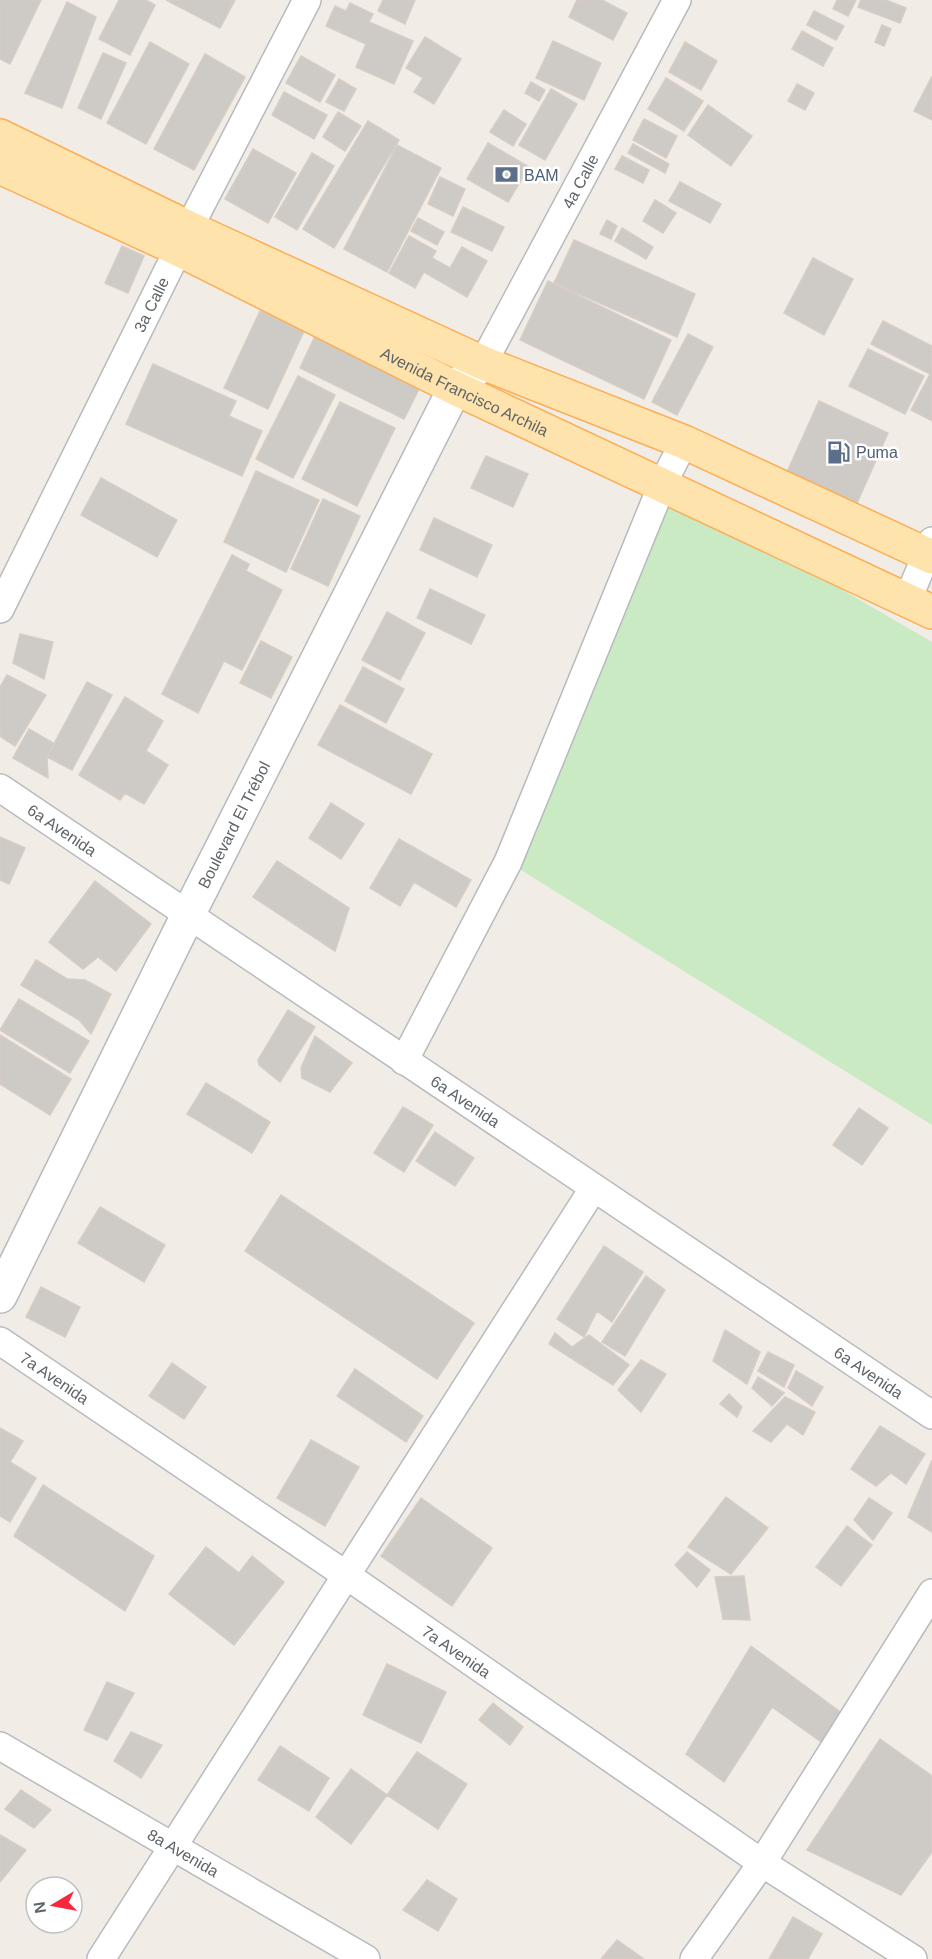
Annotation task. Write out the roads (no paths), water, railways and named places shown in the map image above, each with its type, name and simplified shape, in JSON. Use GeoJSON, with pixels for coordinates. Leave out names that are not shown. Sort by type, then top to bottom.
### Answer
{"type":"FeatureCollection","features":[{"type":"Feature","properties":{"kind":"main road","name":"Avenida Francisco Archila"},"geometry":{"type":"LineString","coordinates":[[0,136],[455,388],[920,605]]}},
{"type":"Feature","properties":{"kind":"main road","name":"Avenida Francisco Archila"},"geometry":{"type":"LineString","coordinates":[[0,167],[183,238],[483,363],[684,442],[930,551]]}},
{"type":"Feature","properties":{"kind":"main road","name":"Boulevard El Trébol"},"geometry":{"type":"LineString","coordinates":[[0,1296],[188,915],[455,388],[483,363]]}},
{"type":"Feature","properties":{"kind":"street","name":"3a Calle"},"geometry":{"type":"LineString","coordinates":[[0,609],[183,238],[307,0]]}},
{"type":"Feature","properties":{"kind":"street","name":"4a Calle"},"geometry":{"type":"LineString","coordinates":[[483,363],[677,0]]}},
{"type":"Feature","properties":{"kind":"street"},"geometry":{"type":"LineString","coordinates":[[404,1060],[508,862],[662,485],[684,442]]}},
{"type":"Feature","properties":{"kind":"street"},"geometry":{"type":"LineString","coordinates":[[920,605],[930,551]]}},
{"type":"Feature","properties":{"kind":"street","name":"6a Avenida"},"geometry":{"type":"LineString","coordinates":[[0,788],[932,1415]]}},
{"type":"Feature","properties":{"kind":"street"},"geometry":{"type":"LineString","coordinates":[[101,1959],[593,1189]]}},
{"type":"Feature","properties":{"kind":"street","name":"7a Avenida"},"geometry":{"type":"LineString","coordinates":[[0,1341],[346,1575],[762,1863],[913,1959]]}},
{"type":"Feature","properties":{"kind":"street"},"geometry":{"type":"LineString","coordinates":[[694,1959],[762,1863],[932,1593]]}},
{"type":"Feature","properties":{"kind":"street","name":"8a Avenida"},"geometry":{"type":"LineString","coordinates":[[0,1746],[366,1959]]}},
{"type":"Feature","properties":{"kind":"place","name":"BAM"},"geometry":{"type":"Point","coordinates":[506,175]}},
{"type":"Feature","properties":{"kind":"place","name":"Puma"},"geometry":{"type":"Point","coordinates":[838,452]}}]}
